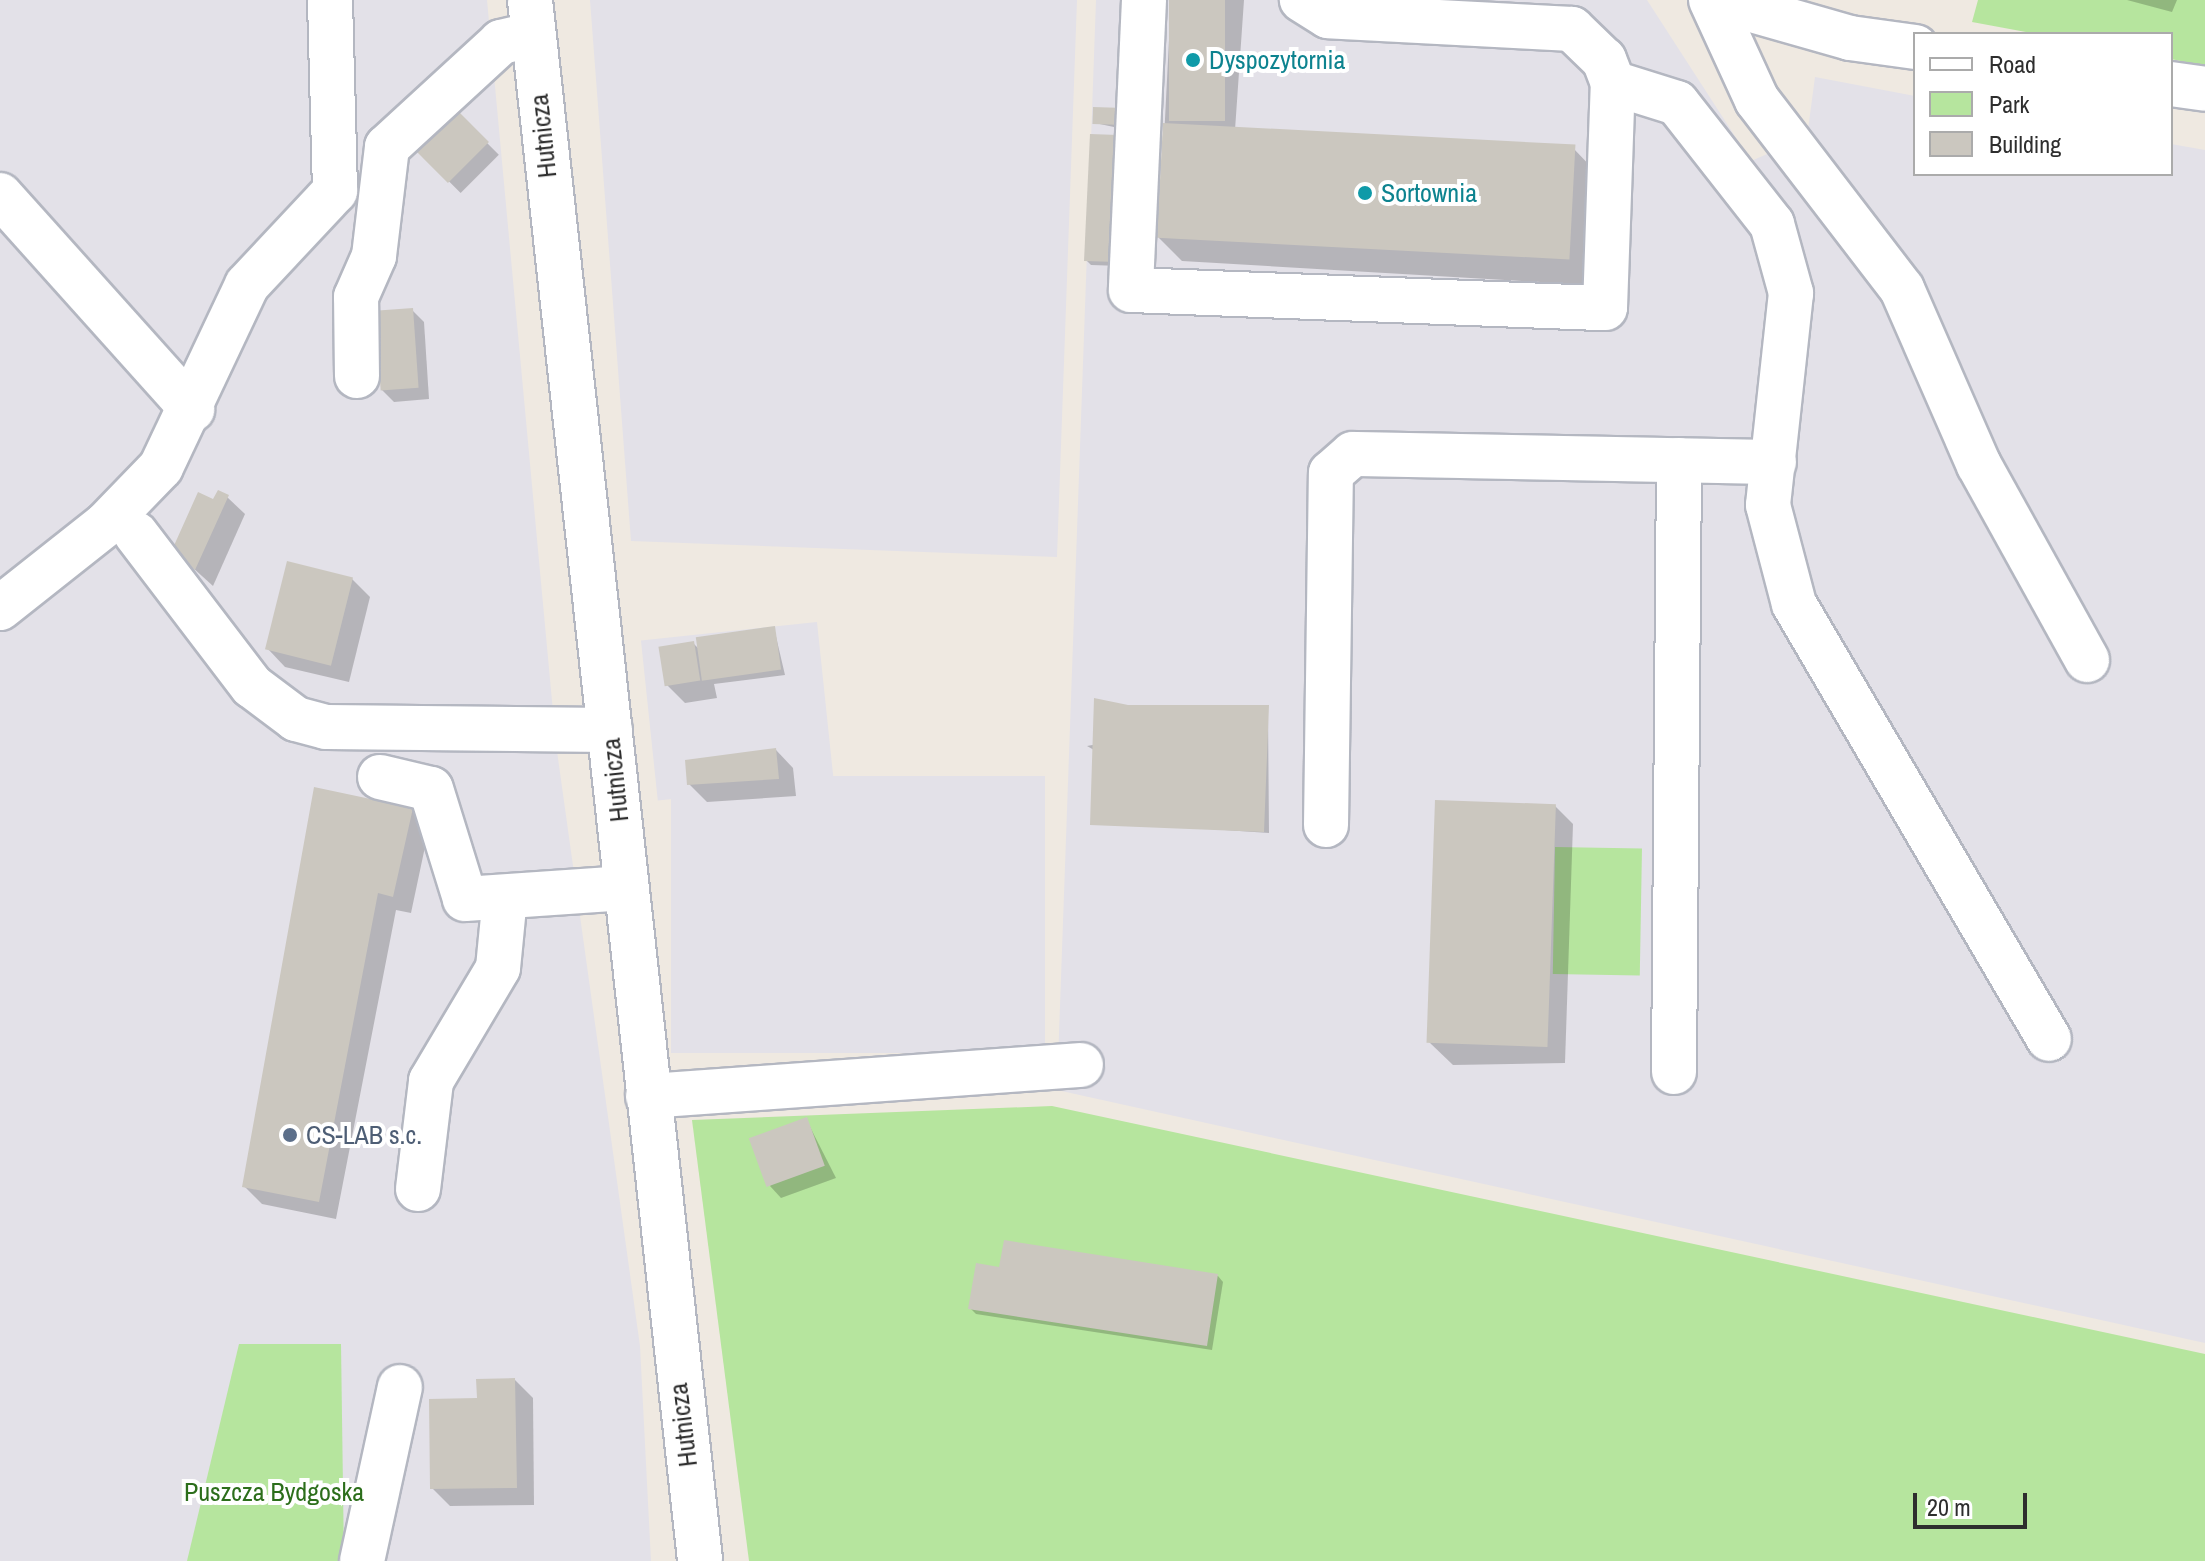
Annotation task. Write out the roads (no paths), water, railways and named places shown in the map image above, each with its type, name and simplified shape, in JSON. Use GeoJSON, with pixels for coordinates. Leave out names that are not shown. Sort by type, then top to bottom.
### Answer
{"type":"FeatureCollection","features":[{"type":"Feature","properties":{"kind":"street"},"geometry":{"type":"LineString","coordinates":[[0,608],[113,518],[161,467],[192,409],[247,285],[335,191],[330,0]]}},
{"type":"Feature","properties":{"kind":"street"},"geometry":{"type":"LineString","coordinates":[[1144,0],[1131,290],[1605,308],[1613,83],[1604,60],[1565,15],[1360,10],[1328,16],[1302,0]]}},
{"type":"Feature","properties":{"kind":"street"},"geometry":{"type":"LineString","coordinates":[[1714,0],[1850,38],[1913,47]]}},
{"type":"Feature","properties":{"kind":"street"},"geometry":{"type":"LineString","coordinates":[[1714,0],[1757,100],[1902,289],[1979,465],[2087,660]]}},
{"type":"Feature","properties":{"kind":"street"},"geometry":{"type":"LineString","coordinates":[[357,376],[356,297],[374,256],[387,147],[531,18]]}},
{"type":"Feature","properties":{"kind":"street","name":"Hutnicza"},"geometry":{"type":"LineString","coordinates":[[531,18],[700,1561]]}},
{"type":"Feature","properties":{"kind":"street"},"geometry":{"type":"LineString","coordinates":[[1613,83],[1677,103],[1772,224],[1791,293],[1768,505],[1794,604],[2049,1039]]}},
{"type":"Feature","properties":{"kind":"street"},"geometry":{"type":"LineString","coordinates":[[2173,84],[2205,89]]}},
{"type":"Feature","properties":{"kind":"street"},"geometry":{"type":"LineString","coordinates":[[0,195],[192,409]]}},
{"type":"Feature","properties":{"kind":"street"},"geometry":{"type":"LineString","coordinates":[[1326,825],[1331,473],[1353,454],[1774,462]]}},
{"type":"Feature","properties":{"kind":"street"},"geometry":{"type":"LineString","coordinates":[[1674,1072],[1679,460]]}},
{"type":"Feature","properties":{"kind":"street"},"geometry":{"type":"LineString","coordinates":[[136,534],[252,686],[296,719],[326,727],[610,730]]}},
{"type":"Feature","properties":{"kind":"street"},"geometry":{"type":"LineString","coordinates":[[380,777],[431,789],[465,899],[626,888]]}},
{"type":"Feature","properties":{"kind":"street"},"geometry":{"type":"LineString","coordinates":[[418,1189],[431,1081],[498,968],[505,897]]}},
{"type":"Feature","properties":{"kind":"street"},"geometry":{"type":"LineString","coordinates":[[648,1096],[1081,1065]]}},
{"type":"Feature","properties":{"kind":"street"},"geometry":{"type":"LineString","coordinates":[[362,1561],[400,1387]]}},
{"type":"Feature","properties":{"kind":"place","name":"Dyspozytornia"},"geometry":{"type":"Point","coordinates":[1193,60]}},
{"type":"Feature","properties":{"kind":"place","name":"Sortownia"},"geometry":{"type":"Point","coordinates":[1365,193]}},
{"type":"Feature","properties":{"kind":"place","name":"CS-LAB s.c."},"geometry":{"type":"Point","coordinates":[290,1135]}},
{"type":"Feature","properties":{"kind":"park label","name":"Puszcza Bydgoska"},"geometry":{"type":"Point","coordinates":[274,1492]}}]}
